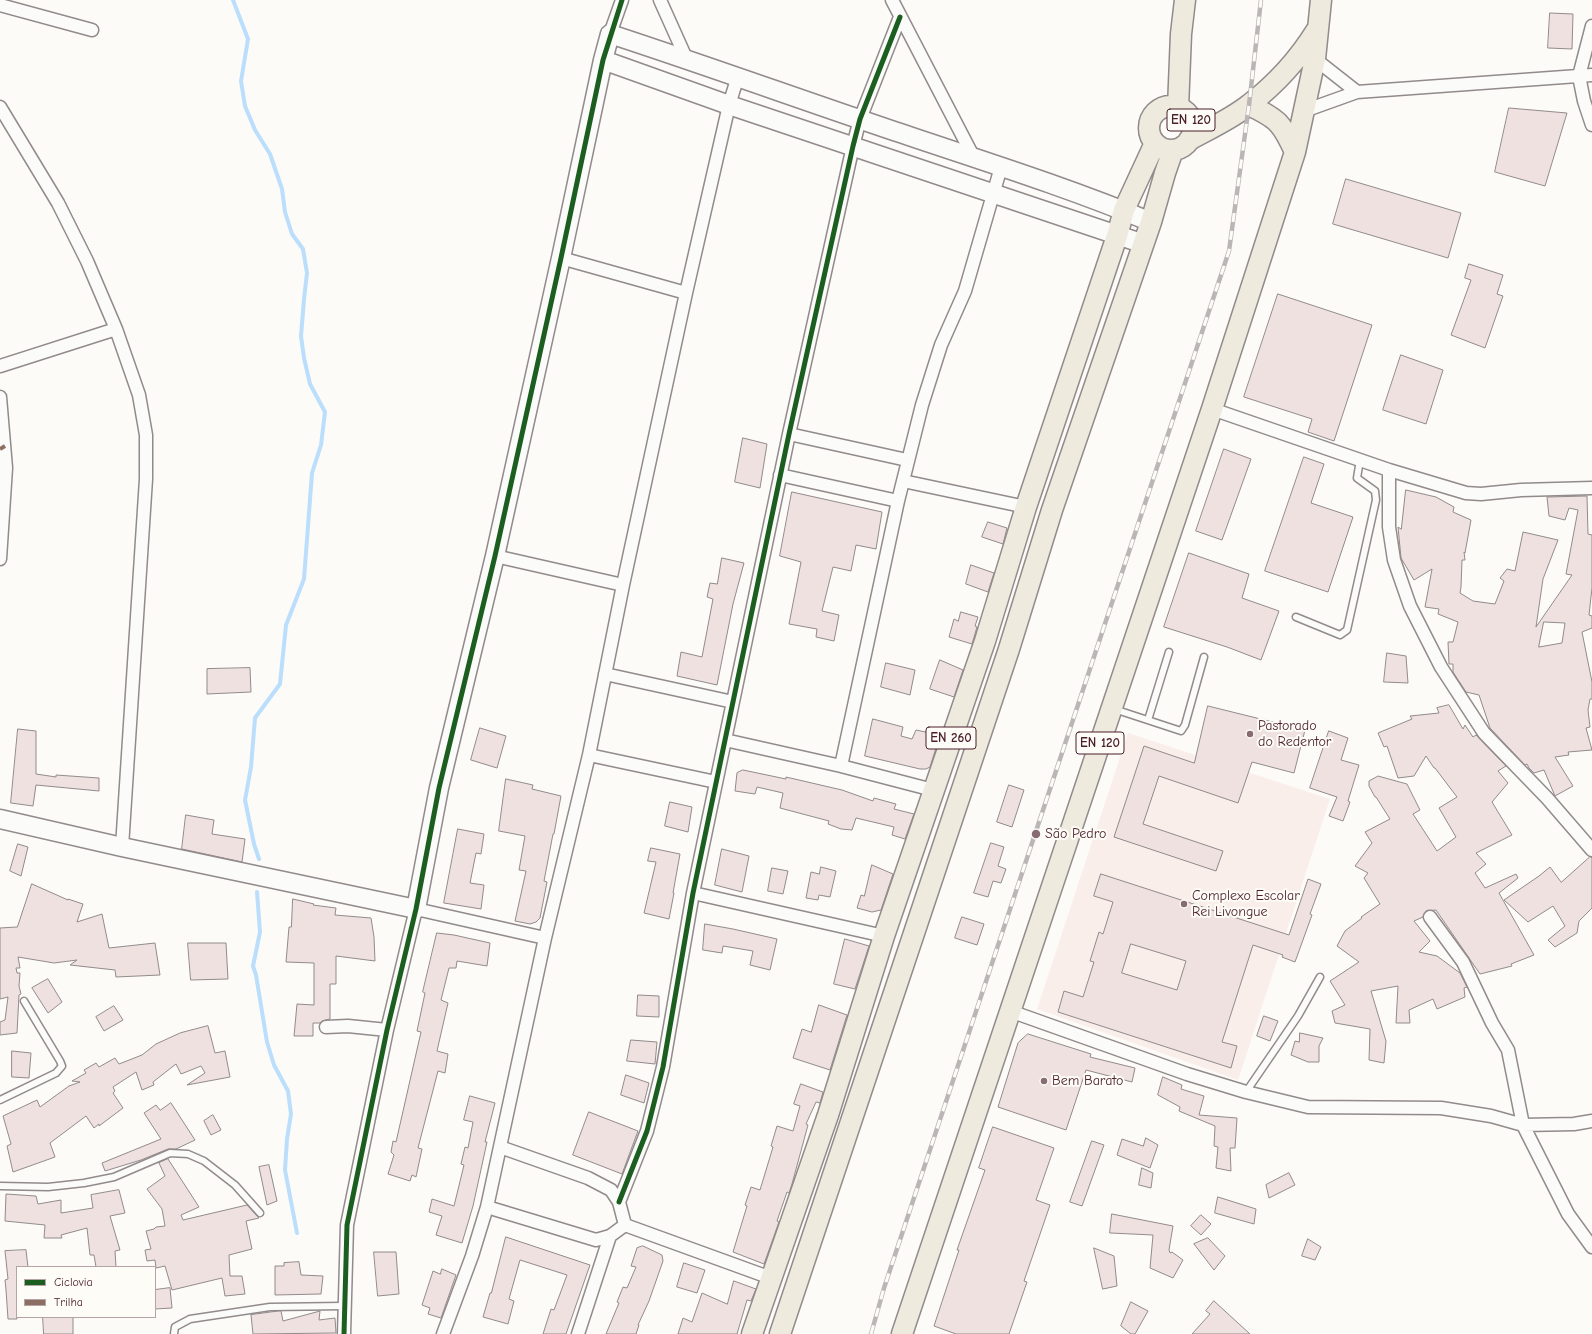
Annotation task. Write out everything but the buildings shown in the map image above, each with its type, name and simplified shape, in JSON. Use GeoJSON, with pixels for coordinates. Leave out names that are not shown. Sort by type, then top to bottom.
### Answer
{"type":"FeatureCollection","features":[{"type":"Feature","properties":{"kind":"main road","name":"EN 120"},"geometry":{"type":"LineString","coordinates":[[1178,108],[1181,34],[1185,0]]}},
{"type":"Feature","properties":{"kind":"main road","name":"EN 120"},"geometry":{"type":"LineString","coordinates":[[902,1334],[1212,409],[1295,152],[1315,59],[1321,0]]}},
{"type":"Feature","properties":{"kind":"main road","name":"EN 120"},"geometry":{"type":"LineString","coordinates":[[1181,145],[1193,128],[1189,115],[1178,108],[1164,108],[1153,116],[1149,130],[1155,143],[1160,147],[1181,145],[1250,105],[1303,53],[1319,26]]}},
{"type":"Feature","properties":{"kind":"main road"},"geometry":{"type":"LineString","coordinates":[[1250,105],[1279,122],[1286,132],[1295,152]]}},
{"type":"Feature","properties":{"kind":"main road","name":"EN 260"},"geometry":{"type":"LineString","coordinates":[[752,1334],[828,1115],[884,936],[985,641],[1026,507],[1117,236],[1124,210],[1155,143]]}},
{"type":"Feature","properties":{"kind":"main road","name":"EN 260"},"geometry":{"type":"LineString","coordinates":[[780,1334],[909,944],[1009,649],[1052,510],[1144,244],[1165,172],[1181,145]]}},
{"type":"Feature","properties":{"kind":"main road"},"geometry":{"type":"LineString","coordinates":[[1072,370],[1097,378]]}},
{"type":"Feature","properties":{"kind":"main road"},"geometry":{"type":"LineString","coordinates":[[985,641],[1009,649]]}},
{"type":"Feature","properties":{"kind":"main road"},"geometry":{"type":"LineString","coordinates":[[828,1115],[851,1123]]}},
{"type":"Feature","properties":{"kind":"street"},"geometry":{"type":"LineString","coordinates":[[344,1334],[343,1306],[347,1225],[387,1030],[416,909],[439,788],[495,556],[562,258],[602,60],[622,0]]}},
{"type":"Feature","properties":{"kind":"street"},"geometry":{"type":"LineString","coordinates":[[660,0],[686,58]]}},
{"type":"Feature","properties":{"kind":"street"},"geometry":{"type":"LineString","coordinates":[[892,0],[974,158]]}},
{"type":"Feature","properties":{"kind":"street"},"geometry":{"type":"LineString","coordinates":[[0,5],[92,30]]}},
{"type":"Feature","properties":{"kind":"street"},"geometry":{"type":"LineString","coordinates":[[619,1202],[646,1131],[663,1067],[693,893],[780,475],[853,146],[860,119],[900,17]]}},
{"type":"Feature","properties":{"kind":"street"},"geometry":{"type":"LineString","coordinates":[[1592,26],[1579,76],[1584,102],[1592,125]]}},
{"type":"Feature","properties":{"kind":"street"},"geometry":{"type":"LineString","coordinates":[[610,34],[686,58],[1002,167],[1124,210],[1151,222]]}},
{"type":"Feature","properties":{"kind":"street"},"geometry":{"type":"LineString","coordinates":[[1315,59],[1357,92]]}},
{"type":"Feature","properties":{"kind":"street"},"geometry":{"type":"LineString","coordinates":[[602,60],[729,105],[1144,244]]}},
{"type":"Feature","properties":{"kind":"street"},"geometry":{"type":"LineString","coordinates":[[1304,111],[1357,92],[1592,75]]}},
{"type":"Feature","properties":{"kind":"street"},"geometry":{"type":"LineString","coordinates":[[443,1334],[472,1256],[486,1207],[545,938],[589,755],[623,585],[686,292],[729,105],[738,76]]}},
{"type":"Feature","properties":{"kind":"street"},"geometry":{"type":"LineString","coordinates":[[0,107],[58,203],[87,261],[116,329],[139,395],[146,435],[146,479],[122,847]]}},
{"type":"Feature","properties":{"kind":"street"},"geometry":{"type":"LineString","coordinates":[[841,766],[907,460],[922,405],[941,345],[965,291],[1002,167]]}},
{"type":"Feature","properties":{"kind":"street"},"geometry":{"type":"LineString","coordinates":[[562,258],[686,292]]}},
{"type":"Feature","properties":{"kind":"street"},"geometry":{"type":"LineString","coordinates":[[0,366],[116,329]]}},
{"type":"Feature","properties":{"kind":"street"},"geometry":{"type":"LineString","coordinates":[[0,397],[6,468],[0,559]]}},
{"type":"Feature","properties":{"kind":"street"},"geometry":{"type":"LineString","coordinates":[[1212,409],[1389,470],[1466,493],[1481,494],[1521,490],[1592,488]]}},
{"type":"Feature","properties":{"kind":"street"},"geometry":{"type":"LineString","coordinates":[[789,434],[907,460]]}},
{"type":"Feature","properties":{"kind":"street"},"geometry":{"type":"LineString","coordinates":[[1389,470],[1389,527],[1394,560],[1410,606],[1440,667],[1484,734],[1547,798],[1592,850]]}},
{"type":"Feature","properties":{"kind":"street"},"geometry":{"type":"LineString","coordinates":[[780,475],[898,501]]}},
{"type":"Feature","properties":{"kind":"street"},"geometry":{"type":"LineString","coordinates":[[903,481],[1026,507]]}},
{"type":"Feature","properties":{"kind":"street"},"geometry":{"type":"LineString","coordinates":[[495,556],[623,585]]}},
{"type":"Feature","properties":{"kind":"street"},"geometry":{"type":"LineString","coordinates":[[605,674],[733,702]]}},
{"type":"Feature","properties":{"kind":"street"},"geometry":{"type":"LineString","coordinates":[[725,740],[841,766],[933,790]]}},
{"type":"Feature","properties":{"kind":"street"},"geometry":{"type":"LineString","coordinates":[[589,755],[716,782]]}},
{"type":"Feature","properties":{"kind":"street"},"geometry":{"type":"LineString","coordinates":[[0,819],[122,847],[416,909],[545,938]]}},
{"type":"Feature","properties":{"kind":"street"},"geometry":{"type":"LineString","coordinates":[[693,893],[884,936]]}},
{"type":"Feature","properties":{"kind":"street"},"geometry":{"type":"LineString","coordinates":[[1430,917],[1463,962],[1492,1023],[1508,1050],[1523,1124],[1568,1214],[1592,1247]]}},
{"type":"Feature","properties":{"kind":"street"},"geometry":{"type":"LineString","coordinates":[[1010,1011],[1187,1074],[1246,1092],[1308,1107],[1441,1108],[1491,1116],[1523,1124],[1574,1124],[1592,1121]]}},
{"type":"Feature","properties":{"kind":"street"},"geometry":{"type":"LineString","coordinates":[[326,1027],[348,1026],[387,1030]]}},
{"type":"Feature","properties":{"kind":"street"},"geometry":{"type":"LineString","coordinates":[[500,1147],[588,1178],[611,1190],[619,1202],[625,1224]]}},
{"type":"Feature","properties":{"kind":"street"},"geometry":{"type":"LineString","coordinates":[[486,1207],[596,1240],[610,1236],[625,1224]]}},
{"type":"Feature","properties":{"kind":"street"},"geometry":{"type":"LineString","coordinates":[[625,1224],[771,1278]]}},
{"type":"Feature","properties":{"kind":"street"},"geometry":{"type":"LineString","coordinates":[[578,1334],[610,1236]]}},
{"type":"Feature","properties":{"kind":"lane"},"geometry":{"type":"LineString","coordinates":[[1296,617],[1340,635],[1347,630],[1376,500],[1374,491],[1357,478],[1360,460]]}},
{"type":"Feature","properties":{"kind":"lane"},"geometry":{"type":"LineString","coordinates":[[1148,720],[1169,652]]}},
{"type":"Feature","properties":{"kind":"lane"},"geometry":{"type":"LineString","coordinates":[[1112,708],[1181,731],[1185,725],[1204,657]]}},
{"type":"Feature","properties":{"kind":"lane"},"geometry":{"type":"LineString","coordinates":[[1246,1092],[1298,1016],[1320,977]]}},
{"type":"Feature","properties":{"kind":"lane"},"geometry":{"type":"LineString","coordinates":[[0,1100],[56,1073],[62,1066],[60,1060],[24,1001]]}},
{"type":"Feature","properties":{"kind":"lane"},"geometry":{"type":"LineString","coordinates":[[0,1186],[48,1187],[84,1183],[114,1177],[170,1153],[188,1154],[204,1161],[235,1185],[260,1213]]}},
{"type":"Feature","properties":{"kind":"lane"},"geometry":{"type":"LineString","coordinates":[[174,1334],[175,1327],[190,1319],[270,1307],[343,1306]]}},
{"type":"Feature","properties":{"kind":"shaded area","name":"Complexo Escolar Rei Livongue"},"geometry":{"type":"Polygon","coordinates":[[[1128,733],[1330,799],[1238,1080],[1037,1009],[1128,733]]]}},
{"type":"Feature","properties":{"kind":"waterway"},"geometry":{"type":"LineString","coordinates":[[233,0],[248,39],[241,81],[245,106],[255,130],[270,154],[282,189],[285,212],[292,234],[303,249],[307,273],[301,336],[310,384],[325,412],[321,445],[312,473],[304,579],[286,625],[280,684],[255,718],[251,767],[245,800],[254,844],[259,859]]}},
{"type":"Feature","properties":{"kind":"waterway"},"geometry":{"type":"LineString","coordinates":[[257,892],[260,932],[253,966],[256,975],[267,1042],[274,1065],[288,1091],[291,1114],[287,1139],[285,1170],[297,1233]]}},
{"type":"Feature","properties":{"kind":"railway"},"geometry":{"type":"LineString","coordinates":[[871,1334],[884,1288],[1229,251],[1249,105],[1261,0]]}},
{"type":"Feature","properties":{"kind":"marked path"},"geometry":{"type":"LineString","coordinates":[[0,449],[5,446]]}},
{"type":"Feature","properties":{"kind":"cycle path"},"geometry":{"type":"LineString","coordinates":[[344,1334],[347,1225],[387,1030],[416,909],[439,788],[495,556],[603,60],[622,0]]}},
{"type":"Feature","properties":{"kind":"cycle path"},"geometry":{"type":"LineString","coordinates":[[619,1202],[647,1131],[663,1067],[693,893],[789,434],[853,146],[860,119],[900,17]]}},
{"type":"Feature","properties":{"kind":"place","name":"Pastorado do Redentor"},"geometry":{"type":"Point","coordinates":[1250,734]}},
{"type":"Feature","properties":{"kind":"place","name":"São Pedro"},"geometry":{"type":"Point","coordinates":[1036,834]}},
{"type":"Feature","properties":{"kind":"place","name":"Complexo Escolar Rei Livongue"},"geometry":{"type":"Point","coordinates":[1184,904]}},
{"type":"Feature","properties":{"kind":"place","name":"Bem Barato"},"geometry":{"type":"Point","coordinates":[1044,1081]}}]}
